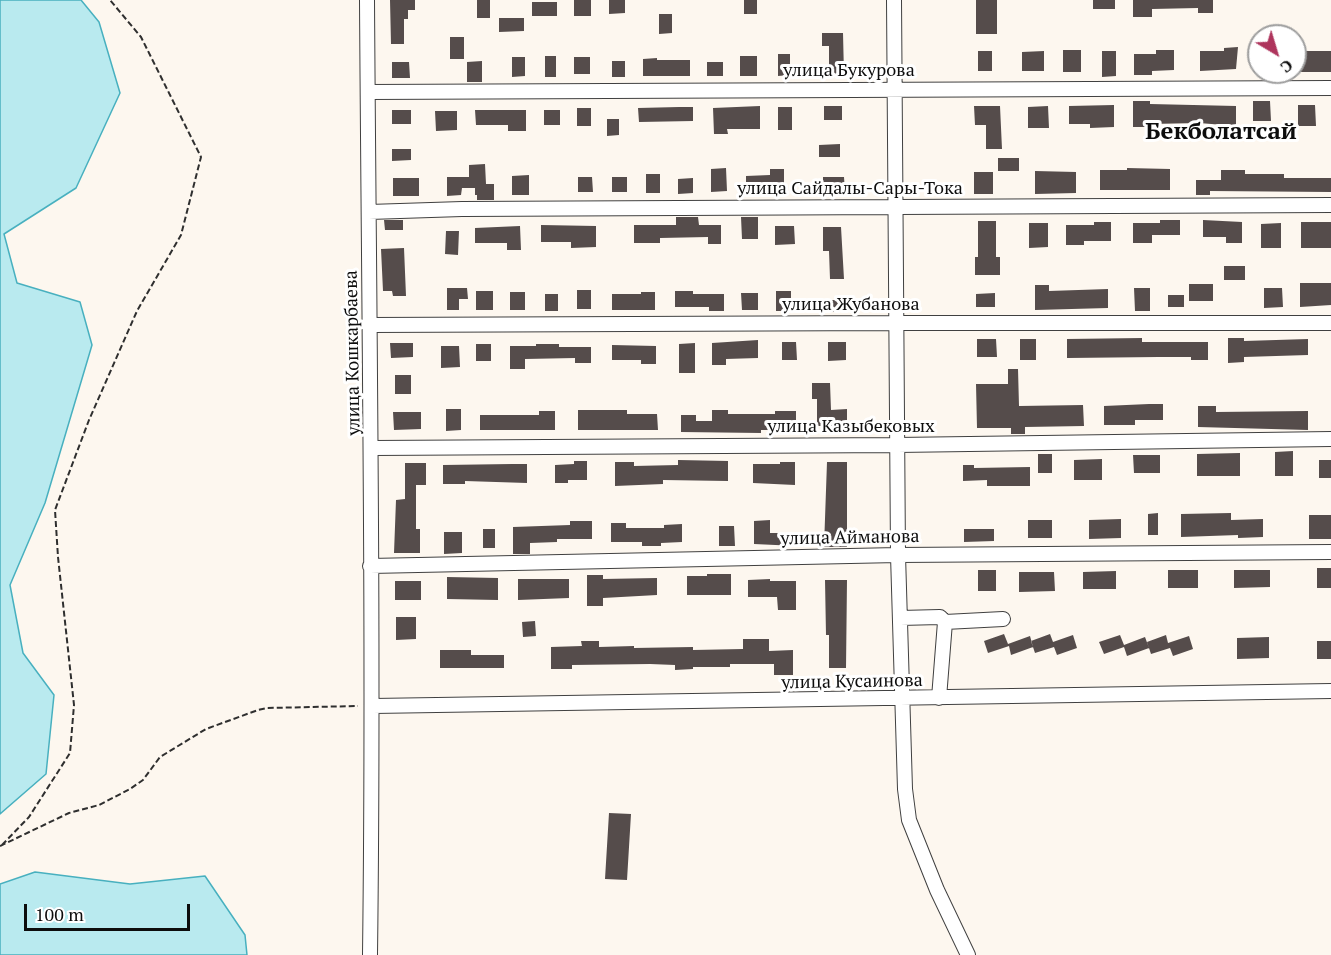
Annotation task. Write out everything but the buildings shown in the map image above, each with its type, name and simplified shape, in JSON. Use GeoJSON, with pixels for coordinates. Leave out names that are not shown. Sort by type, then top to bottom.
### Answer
{"type":"FeatureCollection","features":[{"type":"Feature","properties":{"kind":"street","name":"улица Кошкарбаева"},"geometry":{"type":"LineString","coordinates":[[367,0],[372,448],[370,566],[373,706],[370,955]]}},
{"type":"Feature","properties":{"kind":"street"},"geometry":{"type":"LineString","coordinates":[[894,0],[898,555],[905,789],[909,820],[937,890],[968,955]]}},
{"type":"Feature","properties":{"kind":"street","name":"улица Букурова"},"geometry":{"type":"LineString","coordinates":[[368,92],[1331,88]]}},
{"type":"Feature","properties":{"kind":"street","name":"улица Сайдалы-Сары-Тока"},"geometry":{"type":"LineString","coordinates":[[369,212],[474,209],[1331,205]]}},
{"type":"Feature","properties":{"kind":"street","name":"улица Жубанова"},"geometry":{"type":"LineString","coordinates":[[370,325],[896,322],[1331,324]]}},
{"type":"Feature","properties":{"kind":"street","name":"улица Казыбековых"},"geometry":{"type":"LineString","coordinates":[[372,448],[897,445],[1331,439]]}},
{"type":"Feature","properties":{"kind":"street","name":"улица Айманова"},"geometry":{"type":"LineString","coordinates":[[370,566],[898,555],[1331,552]]}},
{"type":"Feature","properties":{"kind":"street"},"geometry":{"type":"LineString","coordinates":[[900,618],[940,617],[945,622],[1003,619]]}},
{"type":"Feature","properties":{"kind":"street"},"geometry":{"type":"LineString","coordinates":[[939,698],[945,622]]}},
{"type":"Feature","properties":{"kind":"street","name":"улица Кусаинова"},"geometry":{"type":"LineString","coordinates":[[373,706],[1331,691]]}},
{"type":"Feature","properties":{"kind":"path"},"geometry":{"type":"LineString","coordinates":[[1,846],[29,816],[70,753],[74,705],[55,510],[89,420],[137,311],[181,235],[201,157],[141,37],[110,0]]}},
{"type":"Feature","properties":{"kind":"path"},"geometry":{"type":"LineString","coordinates":[[1,846],[69,813],[99,805],[130,789],[143,780],[160,757],[206,729],[267,708],[373,706]]}},
{"type":"Feature","properties":{"kind":"water"},"geometry":{"type":"Polygon","coordinates":[[[0,0],[81,0],[99,22],[120,93],[76,188],[4,234],[17,283],[80,302],[92,345],[45,503],[10,585],[23,653],[54,695],[46,774],[0,814],[0,0]]]}},
{"type":"Feature","properties":{"kind":"water"},"geometry":{"type":"Polygon","coordinates":[[[35,872],[130,884],[205,876],[245,935],[247,955],[0,955],[0,884],[35,872]]]}},
{"type":"Feature","properties":{"kind":"district","name":"Бекболатсай"},"geometry":{"type":"Point","coordinates":[1221,132]}}]}
